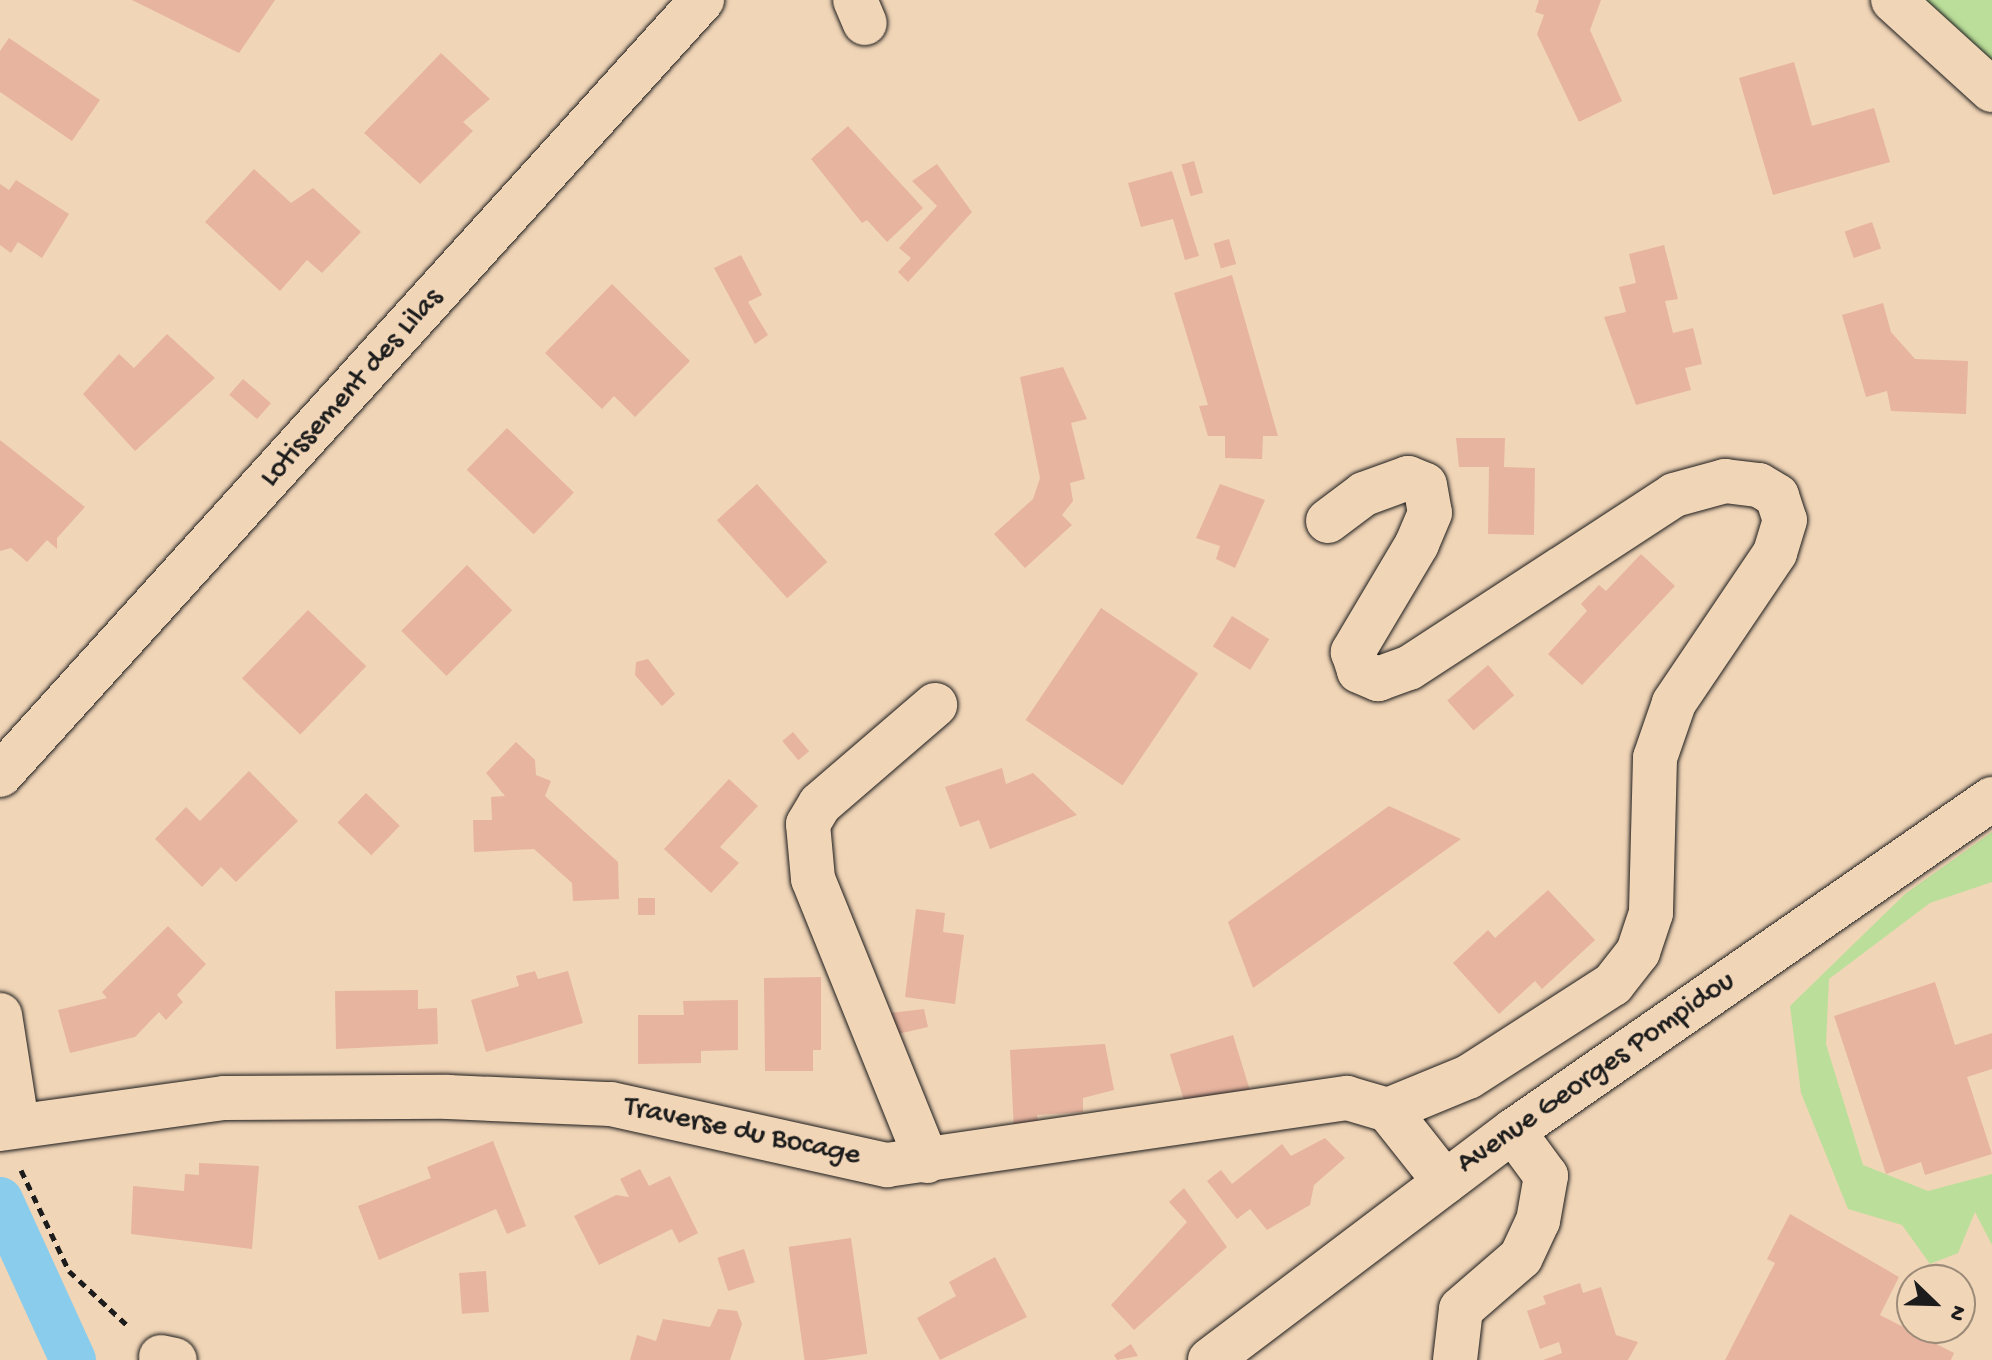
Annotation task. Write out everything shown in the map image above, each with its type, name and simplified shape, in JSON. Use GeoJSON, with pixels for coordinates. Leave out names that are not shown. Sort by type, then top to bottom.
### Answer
{"type":"FeatureCollection","features":[{"type":"Feature","properties":{"kind":"street","name":"Lotissement des Lilas"},"geometry":{"type":"LineString","coordinates":[[0,775],[702,0]]}},
{"type":"Feature","properties":{"kind":"street"},"geometry":{"type":"LineString","coordinates":[[1893,0],[1992,90]]}},
{"type":"Feature","properties":{"kind":"street"},"geometry":{"type":"LineString","coordinates":[[1328,521],[1393,483],[1408,478],[1425,485],[1430,513],[1417,544],[1353,652],[1359,671],[1378,679],[1409,668],[1674,495],[1725,481],[1759,485],[1777,496],[1785,520],[1768,564],[1674,703],[1655,758],[1651,913],[1638,952],[1613,984],[1468,1077],[1388,1110],[1445,1182]]}},
{"type":"Feature","properties":{"kind":"street"},"geometry":{"type":"LineString","coordinates":[[927,1161],[813,879],[808,824],[820,804],[935,705]]}},
{"type":"Feature","properties":{"kind":"street","name":"Avenue Georges Pompidou"},"geometry":{"type":"LineString","coordinates":[[1225,1356],[1513,1131],[1992,799]]}},
{"type":"Feature","properties":{"kind":"street"},"geometry":{"type":"LineString","coordinates":[[0,1015],[6,1127]]}},
{"type":"Feature","properties":{"kind":"street","name":"Traverse du Bocage"},"geometry":{"type":"LineString","coordinates":[[6,1127],[224,1098],[462,1097],[611,1104],[887,1165],[1296,1103],[1347,1098],[1388,1110]]}},
{"type":"Feature","properties":{"kind":"street"},"geometry":{"type":"LineString","coordinates":[[1455,1360],[1461,1309],[1521,1257],[1538,1221],[1546,1176],[1513,1131]]}},
{"type":"Feature","properties":{"kind":"path"},"geometry":{"type":"LineString","coordinates":[[6,1127],[69,1271],[168,1358]]}},
{"type":"Feature","properties":{"kind":"green space"},"geometry":{"type":"Polygon","coordinates":[[[1915,0],[1992,0],[1992,70],[1915,0]]]}},
{"type":"Feature","properties":{"kind":"green space"},"geometry":{"type":"Polygon","coordinates":[[[1992,832],[1992,882],[1930,903],[1829,979],[1826,1044],[1863,1165],[1928,1191],[1992,1174],[1992,1245],[1975,1212],[1958,1253],[1930,1264],[1902,1225],[1848,1209],[1801,1093],[1790,1006],[1905,894],[1992,832]]]}},
{"type":"Feature","properties":{"kind":"building"},"geometry":{"type":"Polygon","coordinates":[[[132,0],[275,0],[239,53],[132,0]]]}},
{"type":"Feature","properties":{"kind":"building"},"geometry":{"type":"Polygon","coordinates":[[[1539,0],[1601,0],[1590,30],[1622,101],[1579,122],[1537,34],[1544,15],[1535,12],[1539,0]]]}},
{"type":"Feature","properties":{"kind":"building"},"geometry":{"type":"Polygon","coordinates":[[[9,38],[100,100],[72,141],[0,92],[0,51],[9,38]]]}},
{"type":"Feature","properties":{"kind":"building"},"geometry":{"type":"Polygon","coordinates":[[[441,53],[490,99],[463,122],[473,131],[420,184],[364,133],[441,53]]]}},
{"type":"Feature","properties":{"kind":"building"},"geometry":{"type":"Polygon","coordinates":[[[1794,62],[1812,126],[1874,108],[1890,162],[1773,195],[1739,78],[1794,62]]]}},
{"type":"Feature","properties":{"kind":"building"},"geometry":{"type":"Polygon","coordinates":[[[848,126],[923,208],[887,242],[867,220],[862,223],[811,159],[848,126]]]}},
{"type":"Feature","properties":{"kind":"building"},"geometry":{"type":"Polygon","coordinates":[[[1194,161],[1203,193],[1191,196],[1182,165],[1194,161]]]}},
{"type":"Feature","properties":{"kind":"building"},"geometry":{"type":"Polygon","coordinates":[[[937,164],[972,212],[908,282],[898,272],[911,258],[899,248],[937,206],[912,181],[937,164]]]}},
{"type":"Feature","properties":{"kind":"building"},"geometry":{"type":"Polygon","coordinates":[[[254,169],[291,203],[313,188],[361,232],[322,273],[307,260],[280,291],[205,222],[254,169]]]}},
{"type":"Feature","properties":{"kind":"building"},"geometry":{"type":"Polygon","coordinates":[[[1172,171],[1199,256],[1185,260],[1173,219],[1141,227],[1128,183],[1172,171]]]}},
{"type":"Feature","properties":{"kind":"building"},"geometry":{"type":"Polygon","coordinates":[[[16,180],[69,214],[42,258],[18,242],[11,253],[0,245],[0,184],[9,190],[16,180]]]}},
{"type":"Feature","properties":{"kind":"building"},"geometry":{"type":"Polygon","coordinates":[[[1872,222],[1881,248],[1854,258],[1845,231],[1872,222]]]}},
{"type":"Feature","properties":{"kind":"building"},"geometry":{"type":"Polygon","coordinates":[[[1229,239],[1236,264],[1221,268],[1214,243],[1229,239]]]}},
{"type":"Feature","properties":{"kind":"building"},"geometry":{"type":"Polygon","coordinates":[[[1664,245],[1678,299],[1665,301],[1673,333],[1693,328],[1702,364],[1685,368],[1691,390],[1636,405],[1604,317],[1626,312],[1619,287],[1636,283],[1629,254],[1664,245]]]}},
{"type":"Feature","properties":{"kind":"building"},"geometry":{"type":"Polygon","coordinates":[[[741,255],[762,295],[748,302],[768,335],[755,344],[714,268],[741,255]]]}},
{"type":"Feature","properties":{"kind":"building"},"geometry":{"type":"Polygon","coordinates":[[[1232,275],[1278,436],[1263,436],[1262,459],[1225,458],[1225,436],[1208,436],[1199,406],[1208,405],[1174,293],[1232,275]]]}},
{"type":"Feature","properties":{"kind":"building"},"geometry":{"type":"Polygon","coordinates":[[[612,284],[690,361],[635,417],[614,396],[602,409],[545,353],[612,284]]]}},
{"type":"Feature","properties":{"kind":"building"},"geometry":{"type":"Polygon","coordinates":[[[1883,303],[1891,332],[1915,359],[1968,361],[1966,414],[1891,411],[1887,391],[1866,397],[1842,315],[1883,303]]]}},
{"type":"Feature","properties":{"kind":"building"},"geometry":{"type":"Polygon","coordinates":[[[167,334],[215,378],[135,451],[83,394],[119,354],[134,368],[167,334]]]}},
{"type":"Feature","properties":{"kind":"building"},"geometry":{"type":"Polygon","coordinates":[[[1063,367],[1087,419],[1071,423],[1085,479],[1070,483],[1073,501],[1062,515],[1072,525],[1025,568],[994,534],[1033,499],[1040,478],[1020,377],[1063,367]]]}},
{"type":"Feature","properties":{"kind":"building"},"geometry":{"type":"Polygon","coordinates":[[[243,379],[271,403],[257,419],[229,395],[243,379]]]}},
{"type":"Feature","properties":{"kind":"building"},"geometry":{"type":"Polygon","coordinates":[[[507,428],[574,493],[534,534],[467,470],[507,428]]]}},
{"type":"Feature","properties":{"kind":"building"},"geometry":{"type":"Polygon","coordinates":[[[1456,438],[1505,438],[1504,467],[1535,468],[1534,535],[1488,534],[1489,467],[1459,467],[1456,438]]]}},
{"type":"Feature","properties":{"kind":"building"},"geometry":{"type":"Polygon","coordinates":[[[0,440],[85,507],[57,538],[57,549],[47,540],[27,562],[11,548],[0,551],[0,440]]]}},
{"type":"Feature","properties":{"kind":"building"},"geometry":{"type":"Polygon","coordinates":[[[757,484],[827,562],[787,598],[717,520],[757,484]]]}},
{"type":"Feature","properties":{"kind":"building"},"geometry":{"type":"Polygon","coordinates":[[[1220,484],[1265,500],[1235,568],[1216,559],[1220,546],[1196,538],[1220,484]]]}},
{"type":"Feature","properties":{"kind":"building"},"geometry":{"type":"Polygon","coordinates":[[[1641,554],[1675,586],[1582,685],[1548,654],[1587,611],[1581,604],[1599,585],[1606,591],[1641,554]]]}},
{"type":"Feature","properties":{"kind":"building"},"geometry":{"type":"Polygon","coordinates":[[[467,565],[512,610],[446,676],[401,631],[467,565]]]}},
{"type":"Feature","properties":{"kind":"building"},"geometry":{"type":"Polygon","coordinates":[[[1101,608],[1198,673],[1123,785],[1026,720],[1101,608]]]}},
{"type":"Feature","properties":{"kind":"building"},"geometry":{"type":"Polygon","coordinates":[[[308,610],[366,666],[300,735],[242,678],[308,610]]]}},
{"type":"Feature","properties":{"kind":"building"},"geometry":{"type":"Polygon","coordinates":[[[1232,616],[1269,639],[1250,670],[1213,647],[1232,616]]]}},
{"type":"Feature","properties":{"kind":"building"},"geometry":{"type":"Polygon","coordinates":[[[648,659],[675,694],[662,706],[635,675],[636,662],[648,659]]]}},
{"type":"Feature","properties":{"kind":"building"},"geometry":{"type":"Polygon","coordinates":[[[1488,665],[1514,695],[1473,731],[1447,700],[1488,665]]]}},
{"type":"Feature","properties":{"kind":"building"},"geometry":{"type":"Polygon","coordinates":[[[793,732],[809,751],[798,760],[782,741],[793,732]]]}},
{"type":"Feature","properties":{"kind":"building"},"geometry":{"type":"Polygon","coordinates":[[[516,742],[535,760],[536,775],[551,781],[545,796],[618,862],[619,899],[573,901],[572,883],[534,849],[474,852],[473,820],[492,820],[491,797],[505,796],[486,773],[516,742]]]}},
{"type":"Feature","properties":{"kind":"building"},"geometry":{"type":"Polygon","coordinates":[[[1002,768],[1006,784],[1033,773],[1077,815],[990,849],[979,820],[960,827],[945,787],[1002,768]]]}},
{"type":"Feature","properties":{"kind":"building"},"geometry":{"type":"Polygon","coordinates":[[[249,771],[298,821],[236,882],[221,867],[202,887],[155,839],[186,807],[200,821],[249,771]]]}},
{"type":"Feature","properties":{"kind":"building"},"geometry":{"type":"Polygon","coordinates":[[[729,779],[758,806],[720,847],[739,863],[711,893],[664,849],[729,779]]]}},
{"type":"Feature","properties":{"kind":"building"},"geometry":{"type":"Polygon","coordinates":[[[366,793],[400,826],[371,855],[338,822],[366,793]]]}},
{"type":"Feature","properties":{"kind":"building"},"geometry":{"type":"Polygon","coordinates":[[[1389,806],[1461,839],[1253,988],[1228,922],[1389,806]]]}},
{"type":"Feature","properties":{"kind":"building"},"geometry":{"type":"Polygon","coordinates":[[[1548,890],[1595,940],[1542,989],[1535,981],[1499,1014],[1453,963],[1488,930],[1495,938],[1548,890]]]}},
{"type":"Feature","properties":{"kind":"building"},"geometry":{"type":"Polygon","coordinates":[[[638,898],[655,898],[655,915],[638,915],[638,898]]]}},
{"type":"Feature","properties":{"kind":"building"},"geometry":{"type":"Polygon","coordinates":[[[916,909],[945,913],[943,932],[964,935],[955,1004],[905,997],[916,909]]]}},
{"type":"Feature","properties":{"kind":"building"},"geometry":{"type":"Polygon","coordinates":[[[168,926],[206,964],[177,995],[183,1002],[166,1020],[159,1012],[135,1037],[70,1053],[58,1010],[107,998],[102,992],[168,926]]]}},
{"type":"Feature","properties":{"kind":"building"},"geometry":{"type":"Polygon","coordinates":[[[535,971],[538,979],[568,971],[583,1023],[486,1052],[471,1000],[519,986],[516,976],[535,971]]]}},
{"type":"Feature","properties":{"kind":"building"},"geometry":{"type":"Polygon","coordinates":[[[821,977],[821,1050],[813,1050],[813,1071],[765,1071],[764,978],[821,977]]]}},
{"type":"Feature","properties":{"kind":"building"},"geometry":{"type":"Polygon","coordinates":[[[1935,982],[1955,1045],[1992,1033],[1992,1069],[1967,1077],[1992,1154],[1925,1175],[1921,1162],[1886,1174],[1834,1016],[1935,982]]]}},
{"type":"Feature","properties":{"kind":"building"},"geometry":{"type":"Polygon","coordinates":[[[418,990],[418,1009],[437,1008],[438,1044],[336,1049],[335,991],[418,990]]]}},
{"type":"Feature","properties":{"kind":"building"},"geometry":{"type":"Polygon","coordinates":[[[738,1000],[738,1050],[701,1051],[701,1063],[638,1064],[638,1015],[684,1015],[683,1001],[738,1000]]]}},
{"type":"Feature","properties":{"kind":"building"},"geometry":{"type":"Polygon","coordinates":[[[924,1009],[928,1027],[898,1034],[890,1013],[924,1009]]]}},
{"type":"Feature","properties":{"kind":"building"},"geometry":{"type":"Polygon","coordinates":[[[1233,1035],[1252,1097],[1189,1116],[1170,1054],[1233,1035]]]}},
{"type":"Feature","properties":{"kind":"building"},"geometry":{"type":"Polygon","coordinates":[[[1105,1044],[1114,1090],[1083,1098],[1083,1112],[1037,1115],[1039,1129],[1014,1131],[1010,1050],[1105,1044]]]}},
{"type":"Feature","properties":{"kind":"building"},"geometry":{"type":"Polygon","coordinates":[[[1325,1138],[1345,1158],[1314,1185],[1310,1205],[1267,1230],[1250,1209],[1237,1219],[1207,1181],[1221,1170],[1232,1184],[1282,1144],[1291,1156],[1325,1138]]]}},
{"type":"Feature","properties":{"kind":"building"},"geometry":{"type":"Polygon","coordinates":[[[493,1141],[526,1226],[507,1234],[496,1209],[379,1260],[358,1206],[431,1178],[427,1167],[493,1141]]]}},
{"type":"Feature","properties":{"kind":"building"},"geometry":{"type":"Polygon","coordinates":[[[199,1163],[259,1166],[252,1249],[131,1234],[133,1186],[184,1191],[185,1174],[199,1175],[199,1163]]]}},
{"type":"Feature","properties":{"kind":"building"},"geometry":{"type":"Polygon","coordinates":[[[640,1169],[649,1186],[670,1176],[698,1233],[679,1243],[672,1229],[599,1265],[574,1216],[616,1195],[629,1197],[620,1179],[640,1169]]]}},
{"type":"Feature","properties":{"kind":"building"},"geometry":{"type":"Polygon","coordinates":[[[1184,1188],[1227,1247],[1134,1330],[1111,1305],[1187,1222],[1169,1202],[1184,1188]]]}},
{"type":"Feature","properties":{"kind":"building"},"geometry":{"type":"Polygon","coordinates":[[[1790,1214],[1896,1275],[1896,1283],[1880,1315],[1896,1323],[1896,1344],[1936,1344],[1954,1353],[1951,1360],[1725,1360],[1775,1263],[1767,1259],[1790,1214]]]}},
{"type":"Feature","properties":{"kind":"building"},"geometry":{"type":"Polygon","coordinates":[[[851,1238],[867,1354],[805,1360],[789,1247],[851,1238]]]}},
{"type":"Feature","properties":{"kind":"building"},"geometry":{"type":"Polygon","coordinates":[[[744,1249],[755,1282],[728,1291],[717,1258],[744,1249]]]}},
{"type":"Feature","properties":{"kind":"building"},"geometry":{"type":"Polygon","coordinates":[[[995,1257],[1027,1317],[940,1360],[917,1318],[956,1296],[949,1282],[995,1257]]]}},
{"type":"Feature","properties":{"kind":"building"},"geometry":{"type":"Polygon","coordinates":[[[486,1271],[489,1312],[462,1314],[459,1273],[486,1271]]]}},
{"type":"Feature","properties":{"kind":"building"},"geometry":{"type":"Polygon","coordinates":[[[1580,1283],[1583,1293],[1601,1287],[1616,1335],[1638,1342],[1628,1360],[1543,1360],[1562,1353],[1559,1342],[1540,1349],[1527,1311],[1546,1304],[1543,1296],[1580,1283]]]}},
{"type":"Feature","properties":{"kind":"building"},"geometry":{"type":"Polygon","coordinates":[[[718,1309],[737,1311],[742,1324],[730,1360],[630,1360],[637,1335],[656,1341],[663,1319],[710,1327],[718,1309]]]}},
{"type":"Feature","properties":{"kind":"building"},"geometry":{"type":"Polygon","coordinates":[[[1131,1344],[1138,1356],[1117,1360],[1114,1355],[1131,1344]]]}},
{"type":"Feature","properties":{"kind":"waterway"},"geometry":{"type":"LineString","coordinates":[[0,1200],[73,1360]]}}]}
